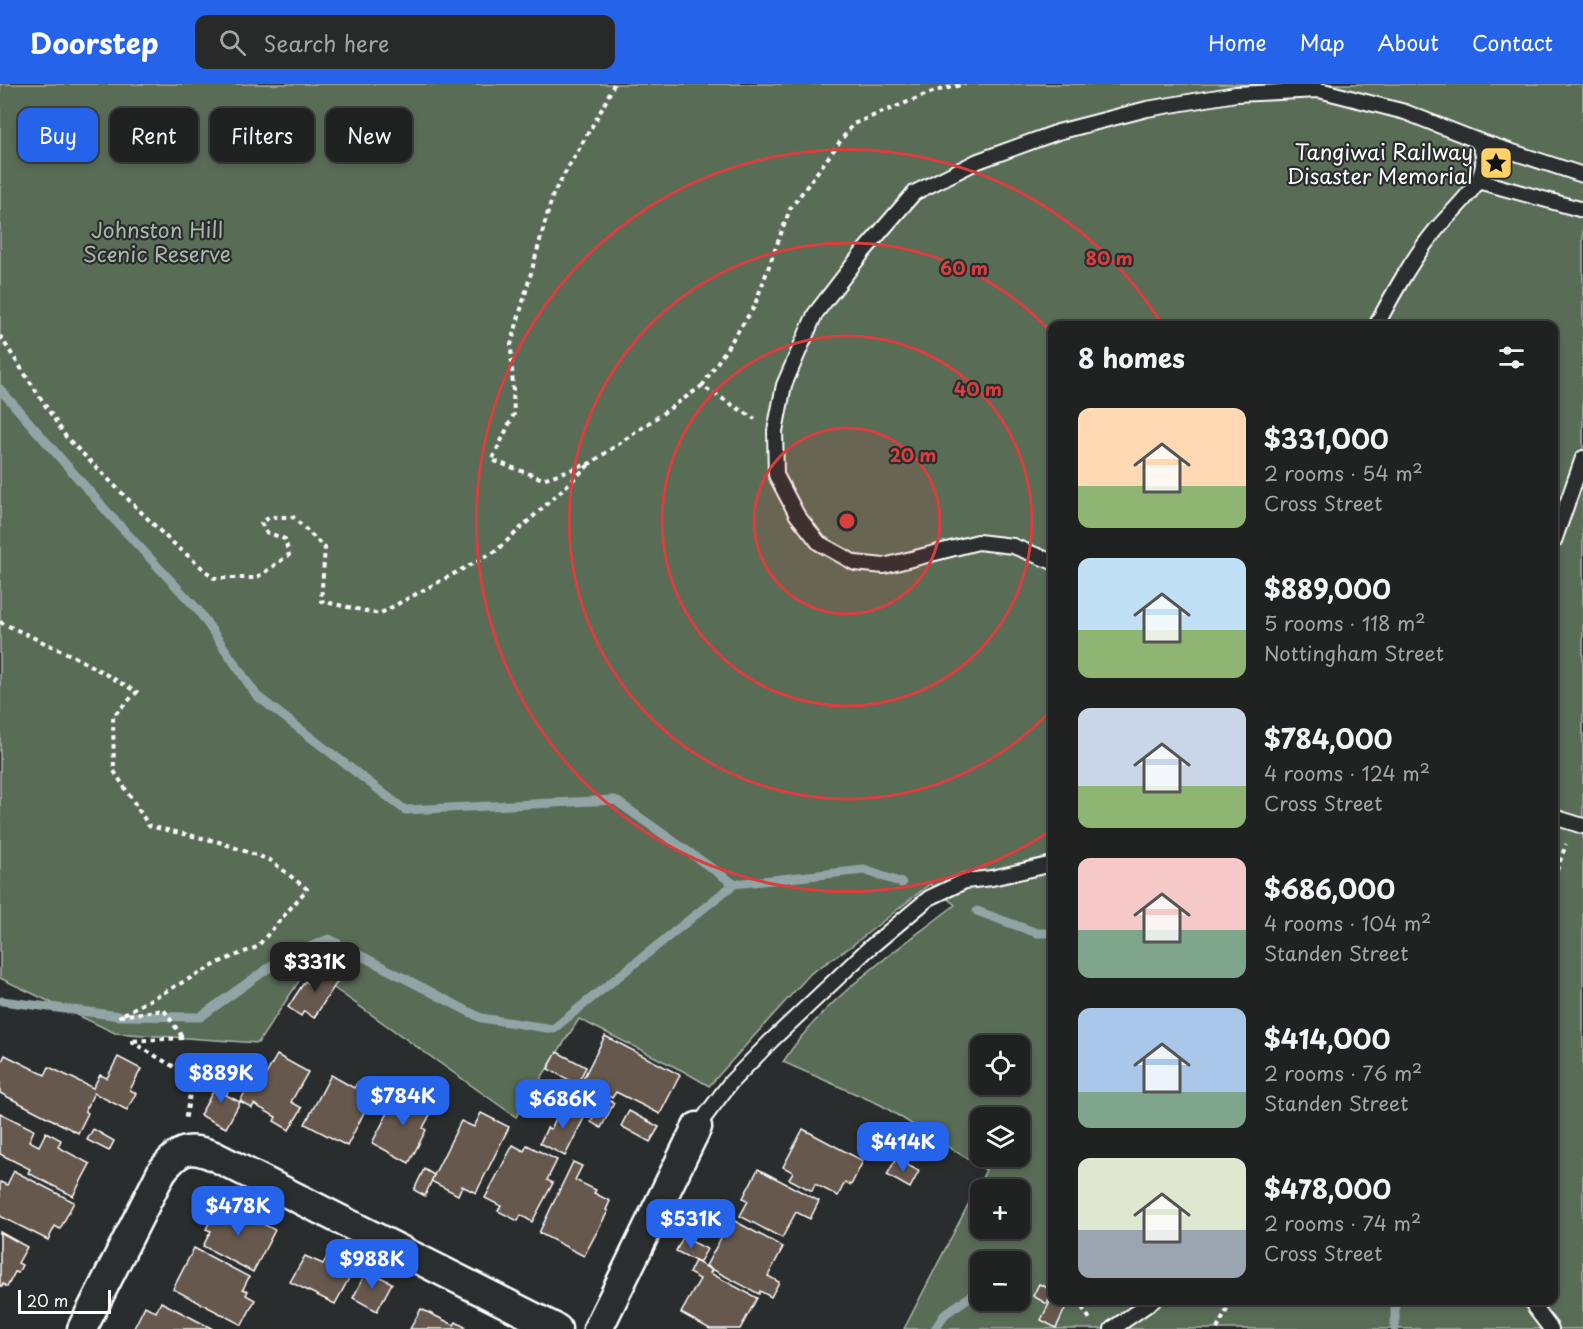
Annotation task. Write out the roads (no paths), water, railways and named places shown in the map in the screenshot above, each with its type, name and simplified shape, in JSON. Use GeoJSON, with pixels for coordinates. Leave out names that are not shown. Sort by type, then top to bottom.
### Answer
{"type":"FeatureCollection","features":[{"type":"Feature","properties":{"kind":"street"},"geometry":{"type":"LineString","coordinates":[[598,1329],[698,1127]]}},
{"type":"Feature","properties":{"kind":"street"},"geometry":{"type":"LineString","coordinates":[[82,1329],[162,1171],[178,1154],[195,1149],[214,1156],[557,1329]]}},
{"type":"Feature","properties":{"kind":"lane"},"geometry":{"type":"LineString","coordinates":[[1048,560],[1013,546],[978,542],[884,566],[855,563],[819,543],[796,515],[776,475],[775,431],[784,385],[814,314],[914,193],[978,161],[1059,132],[1147,109],[1236,94],[1309,90],[1320,90],[1405,112],[1476,140],[1583,175]]}},
{"type":"Feature","properties":{"kind":"lane"},"geometry":{"type":"LineString","coordinates":[[1379,321],[1433,233],[1478,181],[1485,156],[1476,140]]}},
{"type":"Feature","properties":{"kind":"lane"},"geometry":{"type":"LineString","coordinates":[[1478,181],[1583,210]]}},
{"type":"Feature","properties":{"kind":"lane"},"geometry":{"type":"LineString","coordinates":[[1558,530],[1583,458]]}},
{"type":"Feature","properties":{"kind":"lane"},"geometry":{"type":"LineString","coordinates":[[1558,818],[1578,825]]}},
{"type":"Feature","properties":{"kind":"lane"},"geometry":{"type":"LineString","coordinates":[[698,1127],[731,1082],[771,1041],[867,951],[929,898],[965,881],[992,878],[1048,865]]}},
{"type":"Feature","properties":{"kind":"lane"},"geometry":{"type":"LineString","coordinates":[[1112,1329],[1147,1305]]}},
{"type":"Feature","properties":{"kind":"lane"},"geometry":{"type":"LineString","coordinates":[[1534,1305],[1551,1329]]}},
{"type":"Feature","properties":{"kind":"waterway"},"geometry":{"type":"LineString","coordinates":[[0,389],[110,515],[198,610],[257,696],[405,810],[615,800],[734,884]]}},
{"type":"Feature","properties":{"kind":"waterway"},"geometry":{"type":"LineString","coordinates":[[2,1001],[120,1016],[200,1017],[281,959],[329,939],[481,1018],[553,1029],[734,884],[864,870],[902,883]]}},
{"type":"Feature","properties":{"kind":"waterway"},"geometry":{"type":"LineString","coordinates":[[977,911],[1037,933],[1048,933]]}},
{"type":"Feature","properties":{"kind":"waterway"},"geometry":{"type":"LineString","coordinates":[[935,1329],[945,1314],[970,1297]]}},
{"type":"Feature","properties":{"kind":"waterway"},"geometry":{"type":"LineString","coordinates":[[1395,1305],[1395,1329]]}},
{"type":"Feature","properties":{"kind":"place","name":"Tangiwai Railway Disaster Memorial"},"geometry":{"type":"Point","coordinates":[1496,163]}},
{"type":"Feature","properties":{"kind":"park label","name":"Johnston Hill Scenic Reserve"},"geometry":{"type":"Point","coordinates":[157,241]}}]}
